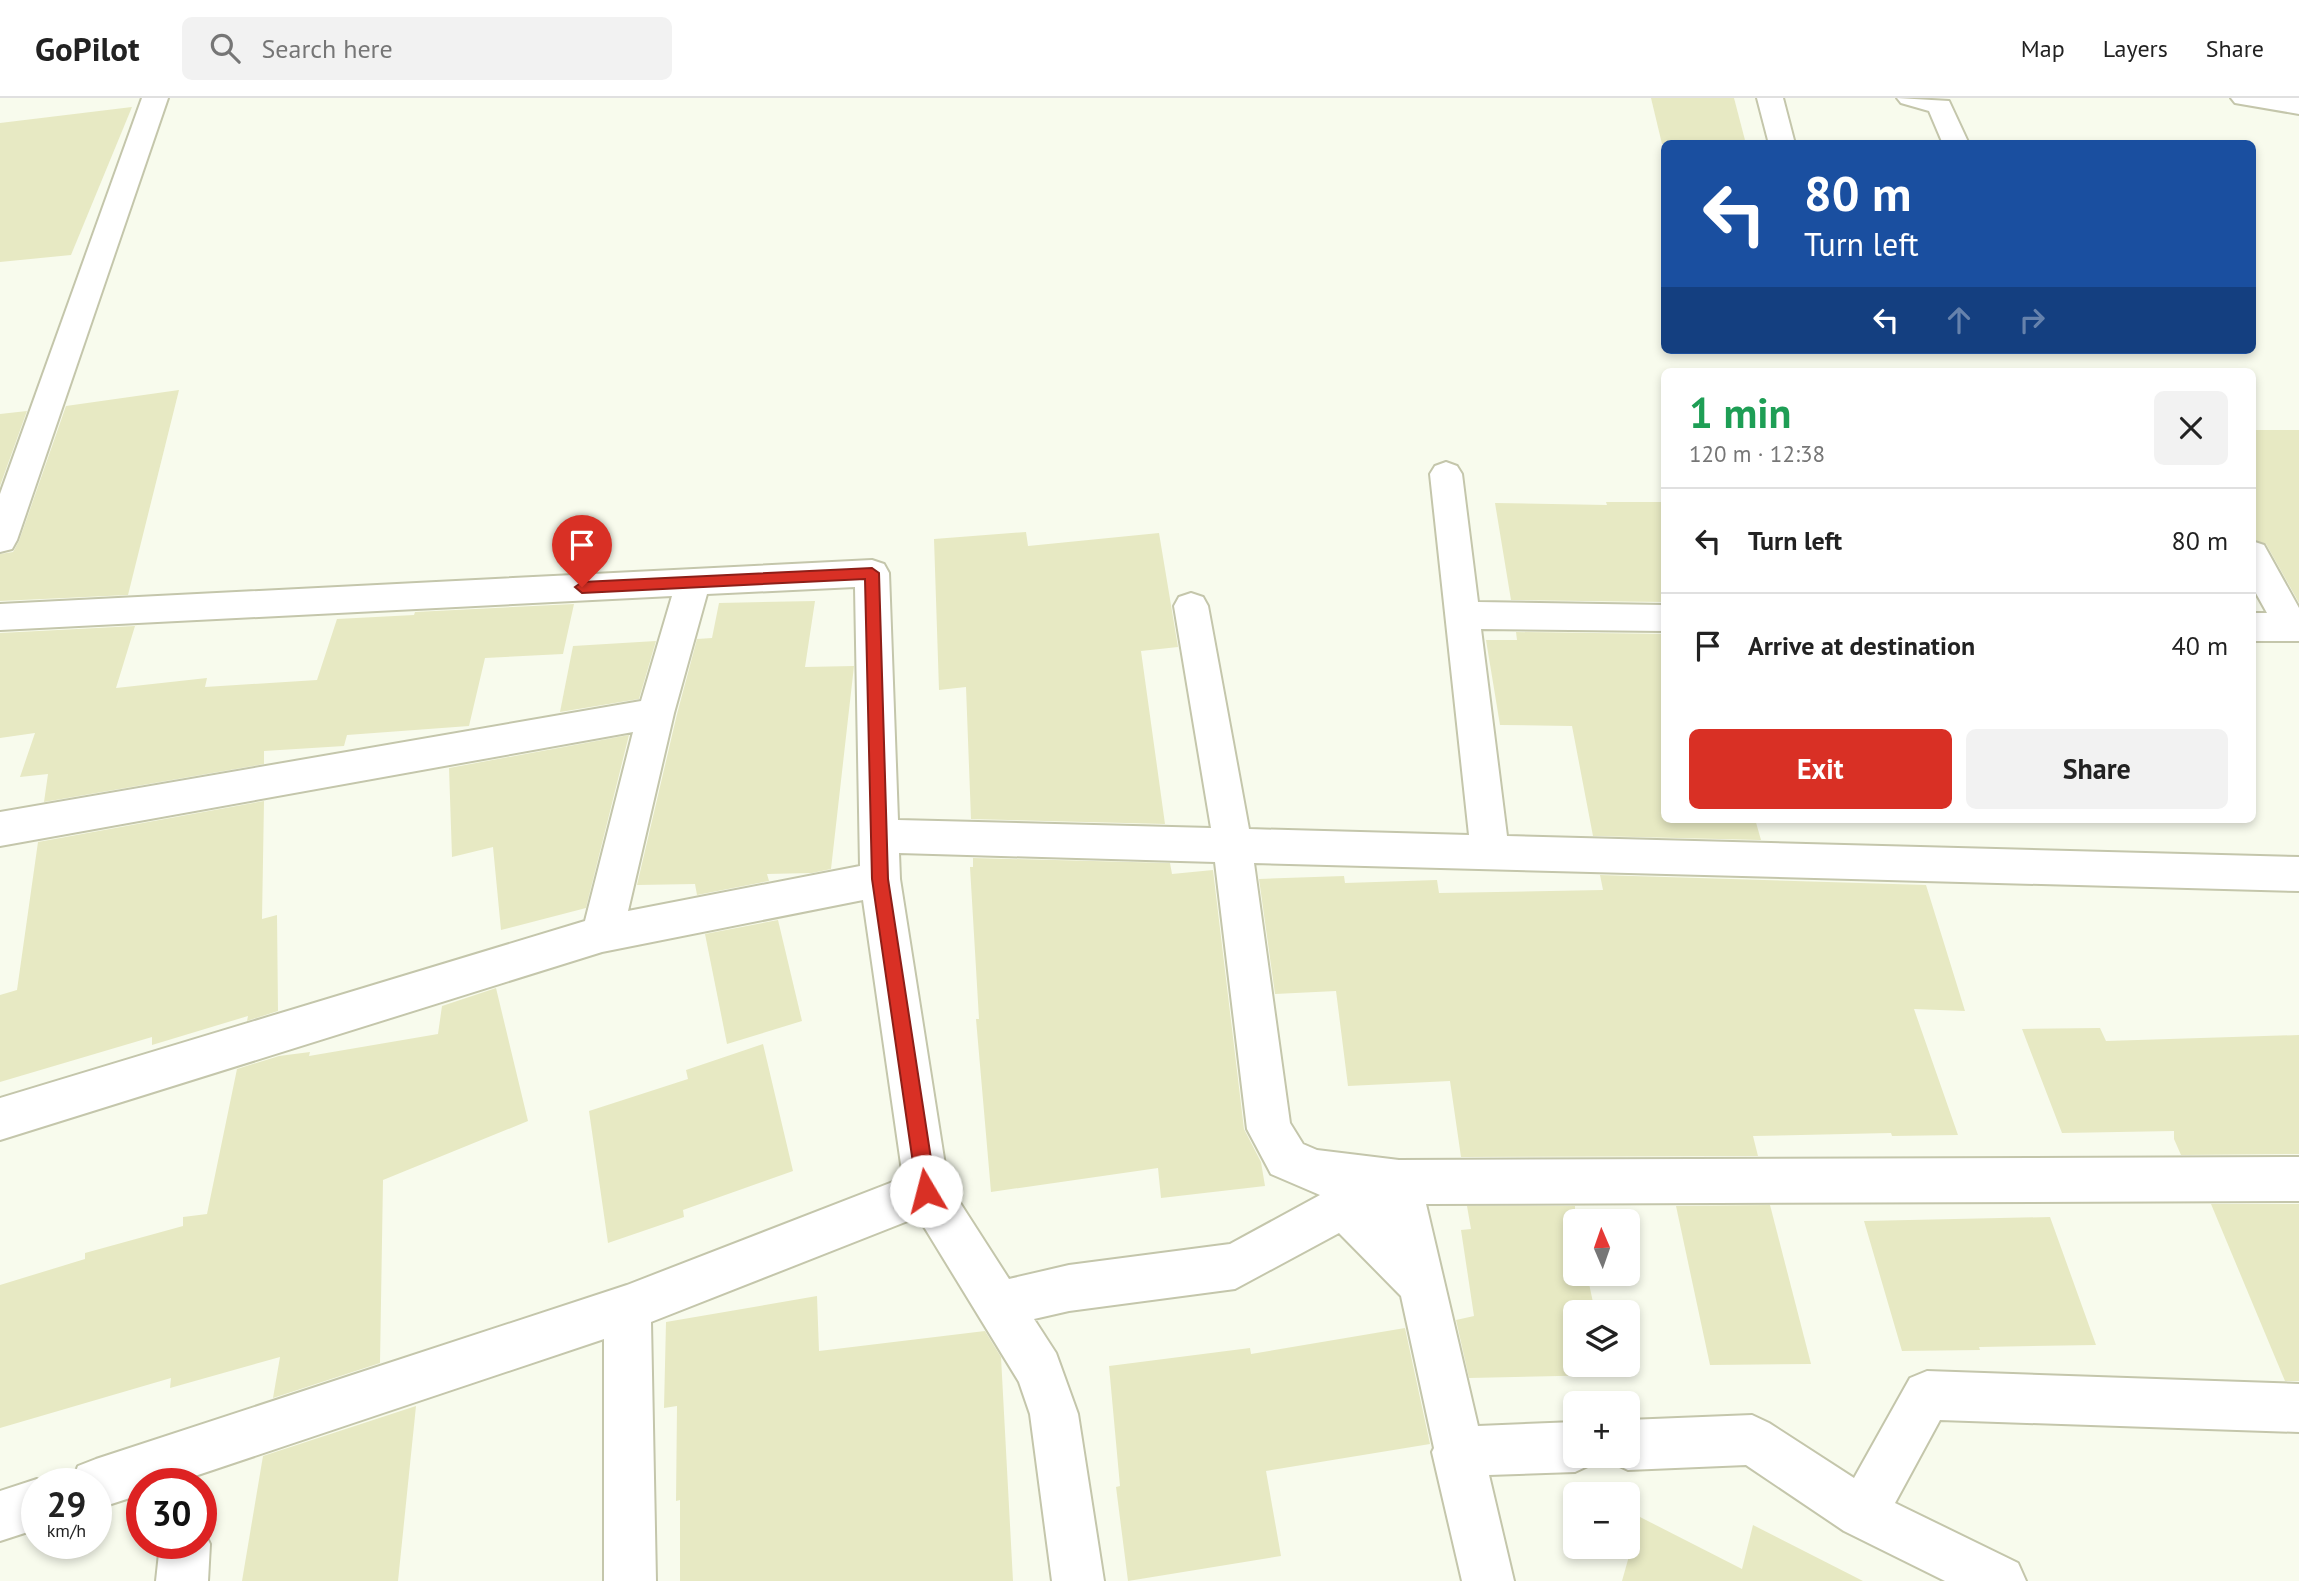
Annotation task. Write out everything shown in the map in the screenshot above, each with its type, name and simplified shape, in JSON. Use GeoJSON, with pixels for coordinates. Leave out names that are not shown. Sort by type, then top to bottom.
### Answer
{"type":"FeatureCollection","features":[{"type":"Feature","properties":{"kind":"street"},"geometry":{"type":"LineString","coordinates":[[0,540],[155,98]]}},
{"type":"Feature","properties":{"kind":"street"},"geometry":{"type":"LineString","coordinates":[[1770,98],[1781,140]]}},
{"type":"Feature","properties":{"kind":"street"},"geometry":{"type":"LineString","coordinates":[[1910,98],[1940,106],[1954,140]]}},
{"type":"Feature","properties":{"kind":"street"},"geometry":{"type":"LineString","coordinates":[[2242,102],[2299,106]]}},
{"type":"Feature","properties":{"kind":"street"},"geometry":{"type":"LineString","coordinates":[[1446,474],[1490,853]]}},
{"type":"Feature","properties":{"kind":"street"},"geometry":{"type":"LineString","coordinates":[[2256,561],[2296,627]]}},
{"type":"Feature","properties":{"kind":"street"},"geometry":{"type":"LineString","coordinates":[[0,617],[872,573],[880,879],[926,1191],[1039,1370],[1054,1414],[1078,1581]]}},
{"type":"Feature","properties":{"kind":"street"},"geometry":{"type":"LineString","coordinates":[[602,934],[656,713],[693,582]]}},
{"type":"Feature","properties":{"kind":"street"},"geometry":{"type":"LineString","coordinates":[[1191,606],[1233,847],[1269,1129],[1287,1159],[1316,1172],[1399,1182],[2299,1180]]}},
{"type":"Feature","properties":{"kind":"street"},"geometry":{"type":"LineString","coordinates":[[1462,615],[1661,618]]}},
{"type":"Feature","properties":{"kind":"street"},"geometry":{"type":"LineString","coordinates":[[2256,627],[2296,627]]}},
{"type":"Feature","properties":{"kind":"street"},"geometry":{"type":"LineString","coordinates":[[0,828],[656,713]]}},
{"type":"Feature","properties":{"kind":"street"},"geometry":{"type":"LineString","coordinates":[[877,836],[2298,876]]}},
{"type":"Feature","properties":{"kind":"street"},"geometry":{"type":"LineString","coordinates":[[0,1119],[602,934],[880,879]]}},
{"type":"Feature","properties":{"kind":"street"},"geometry":{"type":"LineString","coordinates":[[996,1305],[1069,1289],[1235,1266],[1344,1206],[1399,1182]]}},
{"type":"Feature","properties":{"kind":"street"},"geometry":{"type":"LineString","coordinates":[[1399,1182],[1457,1452],[1488,1581]]}},
{"type":"Feature","properties":{"kind":"street"},"geometry":{"type":"LineString","coordinates":[[191,1468],[627,1308],[926,1191]]}},
{"type":"Feature","properties":{"kind":"street"},"geometry":{"type":"LineString","coordinates":[[1344,1206],[1421,1283]]}},
{"type":"Feature","properties":{"kind":"street"},"geometry":{"type":"LineString","coordinates":[[627,1308],[630,1581]]}},
{"type":"Feature","properties":{"kind":"street"},"geometry":{"type":"LineString","coordinates":[[1863,1513],[1927,1395],[2299,1408]]}},
{"type":"Feature","properties":{"kind":"street"},"geometry":{"type":"LineString","coordinates":[[1640,1445],[1752,1440],[1863,1513],[2000,1581]]}},
{"type":"Feature","properties":{"kind":"street"},"geometry":{"type":"LineString","coordinates":[[1457,1452],[1563,1448]]}},
{"type":"Feature","properties":{"kind":"street"},"geometry":{"type":"LineString","coordinates":[[0,1516],[21,1509]]}},
{"type":"Feature","properties":{"kind":"street"},"geometry":{"type":"LineString","coordinates":[[182,1581],[184,1559]]}},
{"type":"Feature","properties":{"kind":"building"},"geometry":{"type":"Polygon","coordinates":[[[1651,98],[1734,98],[1745,140],[1661,140],[1651,98]]]}},
{"type":"Feature","properties":{"kind":"building"},"geometry":{"type":"Polygon","coordinates":[[[132,107],[71,255],[0,262],[0,123],[132,107]]]}},
{"type":"Feature","properties":{"kind":"building"},"geometry":{"type":"Polygon","coordinates":[[[179,390],[128,595],[0,601],[0,554],[13,552],[19,541],[66,406],[179,390]]]}},
{"type":"Feature","properties":{"kind":"building"},"geometry":{"type":"Polygon","coordinates":[[[27,411],[0,486],[0,414],[27,411]]]}},
{"type":"Feature","properties":{"kind":"building"},"geometry":{"type":"Polygon","coordinates":[[[2256,430],[2299,430],[2299,603],[2266,544],[2256,540],[2256,430]]]}},
{"type":"Feature","properties":{"kind":"building"},"geometry":{"type":"Polygon","coordinates":[[[1606,502],[1661,502],[1661,602],[1511,600],[1495,503],[1607,505],[1606,502]]]}},
{"type":"Feature","properties":{"kind":"building"},"geometry":{"type":"Polygon","coordinates":[[[1026,532],[1028,546],[1159,533],[1178,647],[1141,651],[1165,824],[971,819],[966,687],[939,690],[934,539],[1026,532]]]}},
{"type":"Feature","properties":{"kind":"building"},"geometry":{"type":"Polygon","coordinates":[[[815,601],[805,667],[854,666],[831,869],[812,873],[767,874],[769,881],[697,895],[695,884],[637,885],[697,639],[712,638],[719,603],[815,601]]]}},
{"type":"Feature","properties":{"kind":"building"},"geometry":{"type":"Polygon","coordinates":[[[574,604],[563,654],[485,658],[469,726],[347,735],[344,746],[264,751],[264,764],[44,802],[48,774],[20,777],[35,733],[0,738],[0,633],[135,626],[116,688],[207,678],[205,687],[317,680],[337,619],[574,604]]]}},
{"type":"Feature","properties":{"kind":"building"},"geometry":{"type":"Polygon","coordinates":[[[1516,632],[1661,634],[1661,823],[1756,823],[1761,840],[1593,836],[1572,726],[1500,725],[1486,640],[1517,640],[1516,632]]]}},
{"type":"Feature","properties":{"kind":"building"},"geometry":{"type":"Polygon","coordinates":[[[656,641],[639,699],[560,712],[573,646],[656,641]]]}},
{"type":"Feature","properties":{"kind":"building"},"geometry":{"type":"Polygon","coordinates":[[[629,735],[586,908],[501,930],[493,847],[452,857],[449,768],[629,735]]]}},
{"type":"Feature","properties":{"kind":"building"},"geometry":{"type":"Polygon","coordinates":[[[264,801],[262,919],[277,915],[278,1011],[247,1021],[248,1016],[152,1045],[152,1037],[0,1082],[0,995],[17,990],[38,842],[264,801]]]}},
{"type":"Feature","properties":{"kind":"building"},"geometry":{"type":"Polygon","coordinates":[[[973,858],[1170,863],[1172,874],[1213,870],[1244,1129],[1261,1162],[1265,1186],[1161,1198],[1158,1168],[991,1192],[976,1019],[979,1019],[970,867],[973,867],[973,858]]]}},
{"type":"Feature","properties":{"kind":"building"},"geometry":{"type":"Polygon","coordinates":[[[1600,875],[1926,885],[1965,1011],[1914,1009],[1958,1135],[1892,1136],[1891,1133],[1753,1136],[1758,1156],[1461,1157],[1450,1081],[1348,1086],[1336,991],[1275,994],[1259,879],[1344,876],[1345,883],[1437,880],[1439,893],[1603,890],[1600,875]]]}},
{"type":"Feature","properties":{"kind":"building"},"geometry":{"type":"Polygon","coordinates":[[[778,920],[802,1021],[727,1044],[705,934],[778,920]]]}},
{"type":"Feature","properties":{"kind":"building"},"geometry":{"type":"Polygon","coordinates":[[[496,988],[528,1121],[383,1180],[380,1363],[273,1398],[280,1357],[170,1388],[171,1378],[0,1428],[0,1285],[85,1259],[85,1253],[183,1226],[183,1217],[207,1214],[237,1069],[279,1056],[310,1052],[309,1056],[438,1034],[442,1006],[496,988]]]}},
{"type":"Feature","properties":{"kind":"building"},"geometry":{"type":"Polygon","coordinates":[[[2100,1028],[2106,1041],[2299,1035],[2299,1154],[2181,1155],[2174,1139],[2174,1131],[2062,1133],[2022,1029],[2100,1028]]]}},
{"type":"Feature","properties":{"kind":"building"},"geometry":{"type":"Polygon","coordinates":[[[763,1044],[793,1171],[683,1210],[684,1217],[608,1243],[589,1111],[688,1079],[686,1070],[763,1044]]]}},
{"type":"Feature","properties":{"kind":"building"},"geometry":{"type":"Polygon","coordinates":[[[2211,1204],[2299,1204],[2299,1381],[2285,1381],[2211,1204]]]}},
{"type":"Feature","properties":{"kind":"building"},"geometry":{"type":"Polygon","coordinates":[[[1770,1205],[1811,1364],[1710,1365],[1676,1206],[1770,1205]]]}},
{"type":"Feature","properties":{"kind":"building"},"geometry":{"type":"Polygon","coordinates":[[[1467,1206],[1575,1206],[1575,1209],[1563,1209],[1563,1286],[1590,1286],[1592,1300],[1563,1300],[1563,1376],[1469,1378],[1456,1320],[1474,1316],[1461,1230],[1471,1229],[1467,1206]]]}},
{"type":"Feature","properties":{"kind":"building"},"geometry":{"type":"Polygon","coordinates":[[[2050,1217],[2096,1345],[1902,1351],[1864,1221],[2050,1217]]]}},
{"type":"Feature","properties":{"kind":"building"},"geometry":{"type":"Polygon","coordinates":[[[817,1296],[819,1351],[985,1331],[1001,1357],[1013,1581],[680,1581],[680,1500],[676,1501],[677,1406],[664,1408],[666,1322],[817,1296]]]}},
{"type":"Feature","properties":{"kind":"building"},"geometry":{"type":"Polygon","coordinates":[[[1405,1328],[1430,1444],[1266,1471],[1281,1556],[1128,1581],[1116,1487],[1120,1486],[1109,1366],[1250,1348],[1251,1354],[1405,1328]]]}},
{"type":"Feature","properties":{"kind":"building"},"geometry":{"type":"Polygon","coordinates":[[[416,1406],[398,1581],[242,1581],[263,1456],[416,1406]]]}},
{"type":"Feature","properties":{"kind":"building"},"geometry":{"type":"Polygon","coordinates":[[[1640,1517],[1742,1569],[1753,1525],[1863,1581],[1622,1581],[1628,1559],[1640,1559],[1640,1517]]]}},
{"type":"Feature","properties":{"kind":"route"},"geometry":{"type":"LineString","coordinates":[[582,587],[872,573],[880,879],[926,1191]]}}]}
